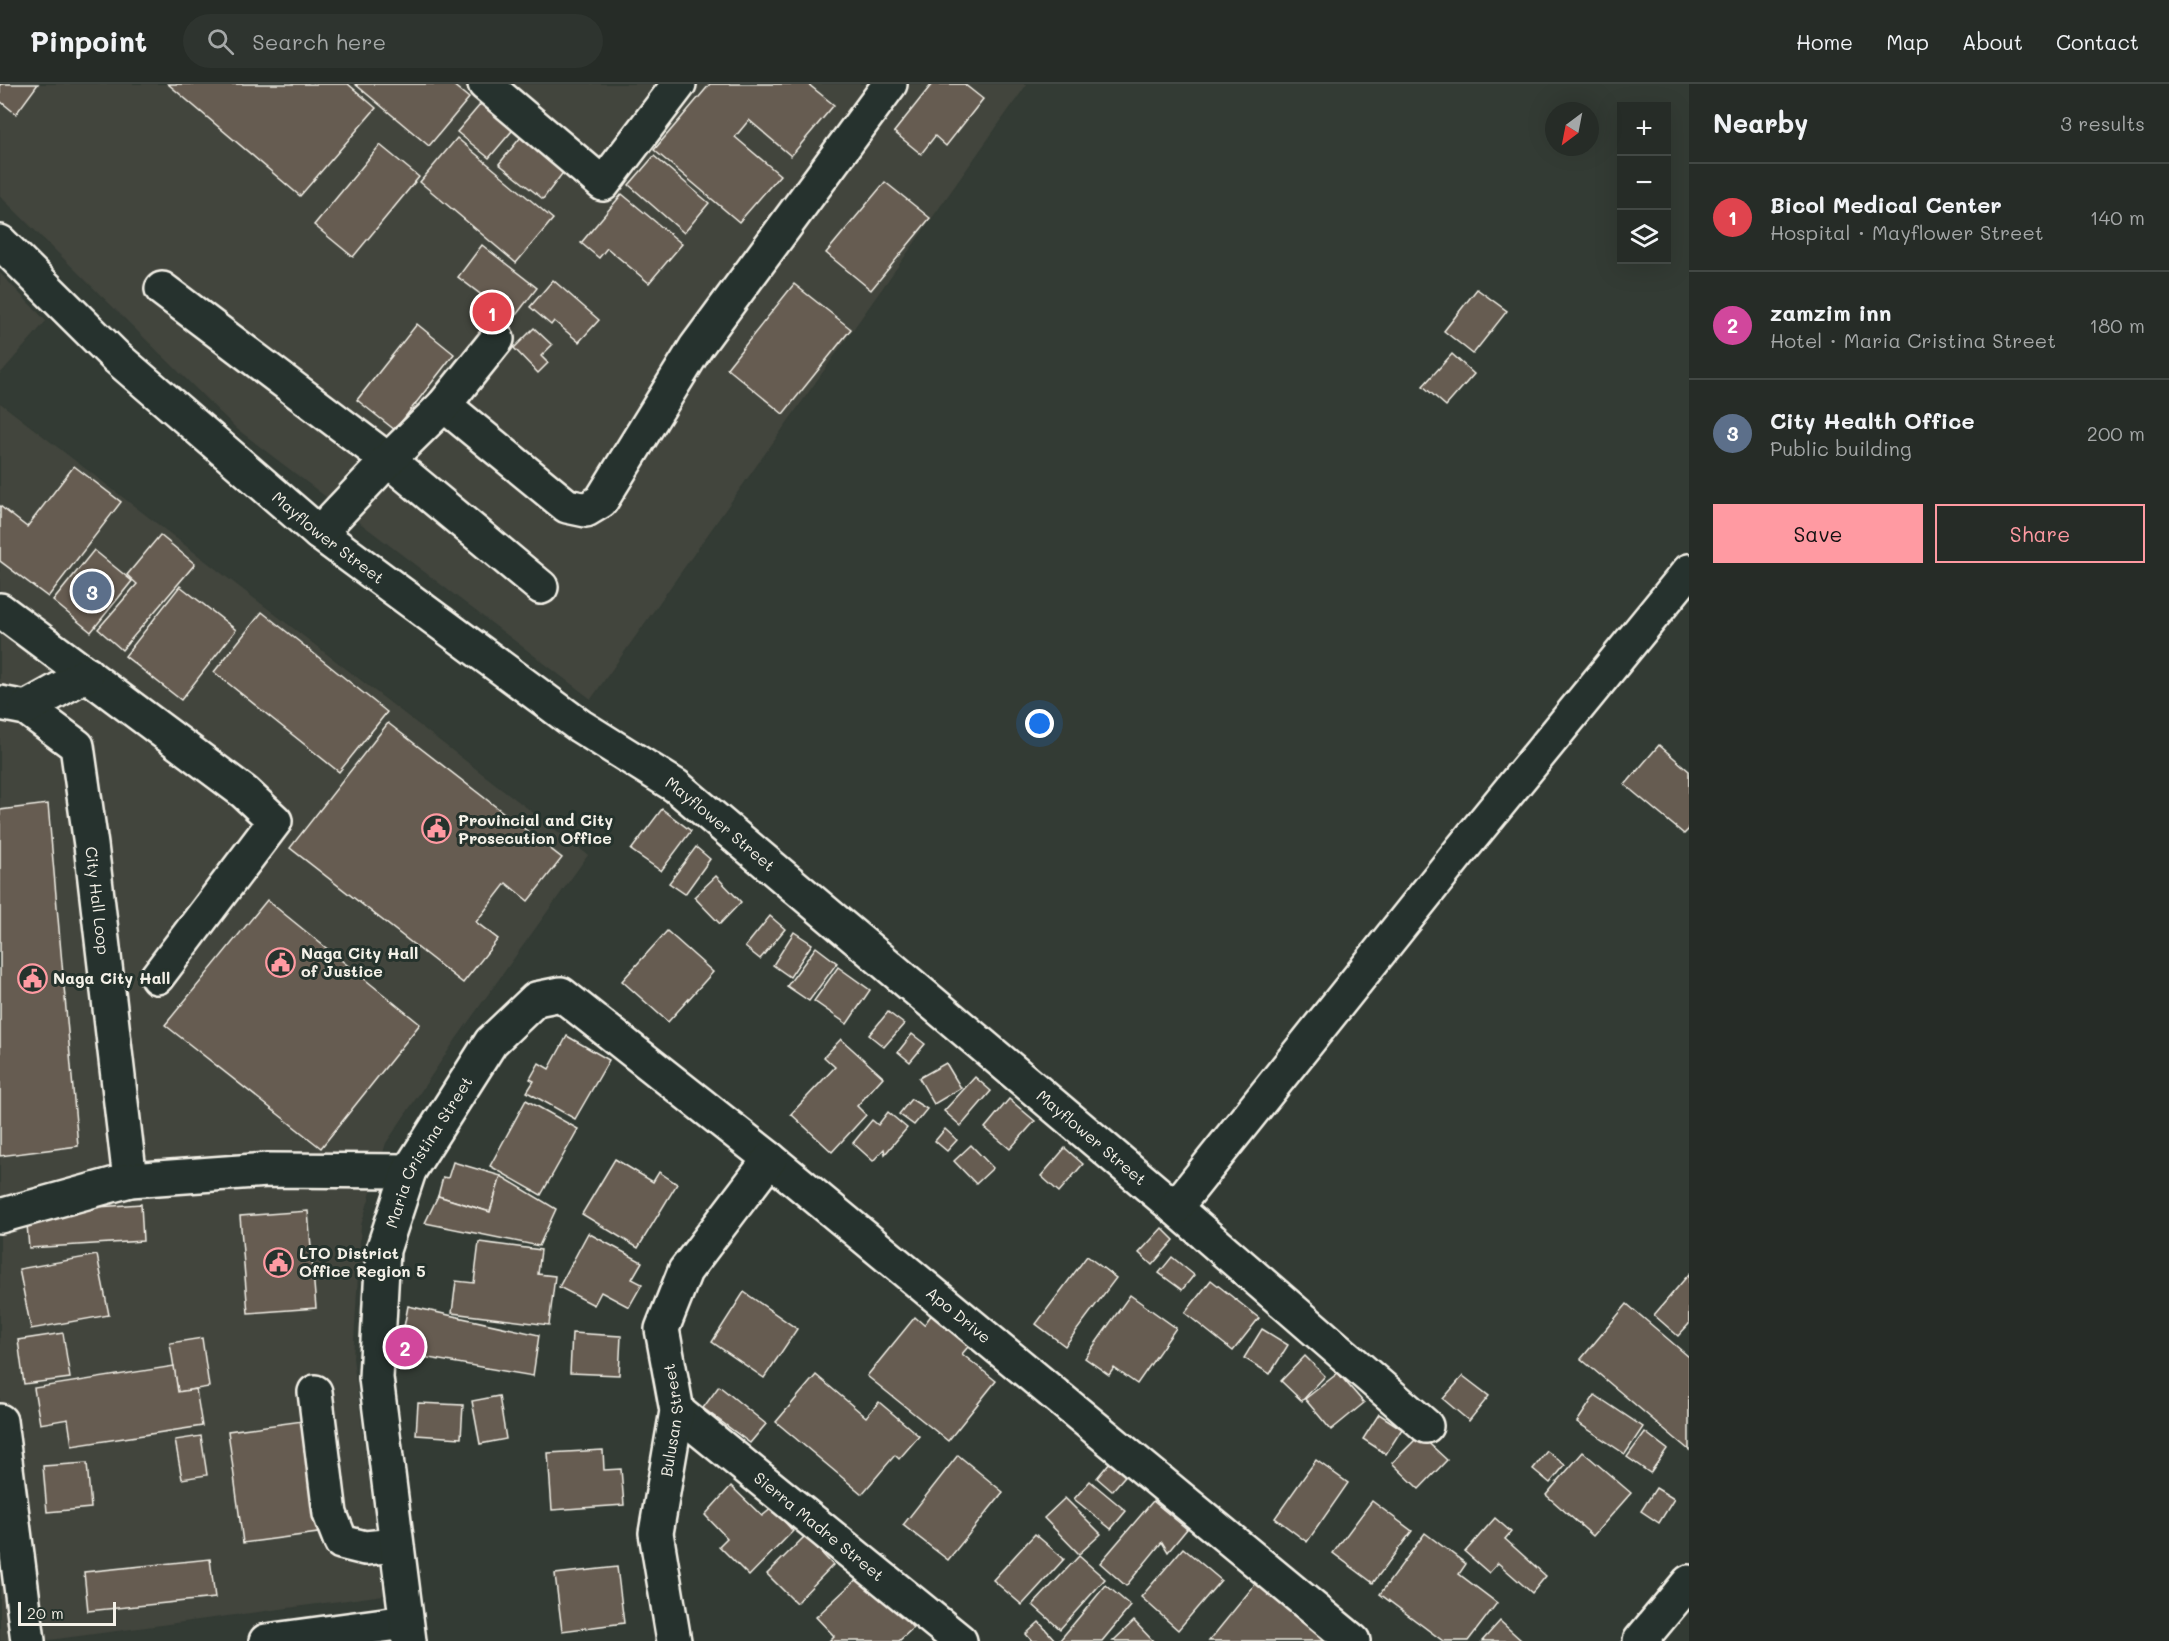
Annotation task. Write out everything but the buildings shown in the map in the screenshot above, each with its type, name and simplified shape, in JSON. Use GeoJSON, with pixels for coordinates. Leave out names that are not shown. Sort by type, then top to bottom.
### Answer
{"type":"FeatureCollection","features":[{"type":"Feature","properties":{"kind":"street"},"geometry":{"type":"LineString","coordinates":[[485,84],[603,184],[679,84]]}},
{"type":"Feature","properties":{"kind":"street"},"geometry":{"type":"LineString","coordinates":[[444,405],[567,506],[586,510],[600,501],[696,347],[890,84]]}},
{"type":"Feature","properties":{"kind":"street","name":"Mayflower Street"},"geometry":{"type":"LineString","coordinates":[[0,242],[116,357],[319,533],[579,726],[676,786],[1175,1208],[1426,1426]]}},
{"type":"Feature","properties":{"kind":"street"},"geometry":{"type":"LineString","coordinates":[[162,289],[387,459],[541,587]]}},
{"type":"Feature","properties":{"kind":"street"},"geometry":{"type":"LineString","coordinates":[[319,533],[387,459],[444,405],[498,339]]}},
{"type":"Feature","properties":{"kind":"street"},"geometry":{"type":"LineString","coordinates":[[1175,1208],[1461,850],[1689,571]]}},
{"type":"Feature","properties":{"kind":"street"},"geometry":{"type":"LineString","coordinates":[[0,610],[244,792],[275,821],[157,977]]}},
{"type":"Feature","properties":{"kind":"street"},"geometry":{"type":"LineString","coordinates":[[13,706],[87,674]]}},
{"type":"Feature","properties":{"kind":"street","name":"City Hall Loop"},"geometry":{"type":"LineString","coordinates":[[13,706],[77,746],[91,845],[130,1180]]}},
{"type":"Feature","properties":{"kind":"street","name":"Apo Drive"},"geometry":{"type":"LineString","coordinates":[[561,994],[770,1159],[1353,1641]]}},
{"type":"Feature","properties":{"kind":"street","name":"Maria Cristina Street"},"geometry":{"type":"LineString","coordinates":[[407,1631],[376,1378],[383,1250],[409,1171],[491,1042],[536,999],[561,994]]}},
{"type":"Feature","properties":{"kind":"street","name":"Bulusan Street"},"geometry":{"type":"LineString","coordinates":[[674,1641],[656,1533],[677,1411],[662,1329],[685,1271],[770,1159]]}},
{"type":"Feature","properties":{"kind":"street"},"geometry":{"type":"LineString","coordinates":[[0,1216],[130,1180],[268,1170],[409,1171]]}},
{"type":"Feature","properties":{"kind":"street"},"geometry":{"type":"LineString","coordinates":[[315,1392],[330,1514],[341,1542],[365,1548],[396,1545]]}},
{"type":"Feature","properties":{"kind":"street","name":"Sierra Madre Street"},"geometry":{"type":"LineString","coordinates":[[677,1411],[960,1641]]}},
{"type":"Feature","properties":{"kind":"street"},"geometry":{"type":"LineString","coordinates":[[0,1421],[28,1641]]}},
{"type":"Feature","properties":{"kind":"street"},"geometry":{"type":"LineString","coordinates":[[1640,1641],[1689,1582]]}},
{"type":"Feature","properties":{"kind":"street"},"geometry":{"type":"LineString","coordinates":[[266,1641],[407,1631]]}},
{"type":"Feature","properties":{"kind":"shaded area"},"geometry":{"type":"Polygon","coordinates":[[[0,84],[1027,84],[591,699],[237,429],[0,196],[0,84]]]}},
{"type":"Feature","properties":{"kind":"shaded area"},"geometry":{"type":"Polygon","coordinates":[[[0,273],[46,321],[0,374],[0,273]]]}},
{"type":"Feature","properties":{"kind":"shaded area"},"geometry":{"type":"Polygon","coordinates":[[[0,403],[588,855],[456,1039],[386,1143],[361,1225],[353,1358],[384,1595],[42,1641],[0,1641],[0,403]]]}},
{"type":"Feature","properties":{"kind":"place","name":"Bicol Medical Center"},"geometry":{"type":"Point","coordinates":[492,312]}},
{"type":"Feature","properties":{"kind":"place","name":"City Health Office"},"geometry":{"type":"Point","coordinates":[92,591]}},
{"type":"Feature","properties":{"kind":"place","name":"Provincial and City Prosecution Office"},"geometry":{"type":"Point","coordinates":[437,829]}},
{"type":"Feature","properties":{"kind":"place","name":"Naga City Hall of Justice"},"geometry":{"type":"Point","coordinates":[280,962]}},
{"type":"Feature","properties":{"kind":"place","name":"Naga City Hall"},"geometry":{"type":"Point","coordinates":[32,978]}},
{"type":"Feature","properties":{"kind":"place","name":"LTO District Office Region 5"},"geometry":{"type":"Point","coordinates":[278,1262]}},
{"type":"Feature","properties":{"kind":"place","name":"zamzim inn"},"geometry":{"type":"Point","coordinates":[405,1347]}}]}
